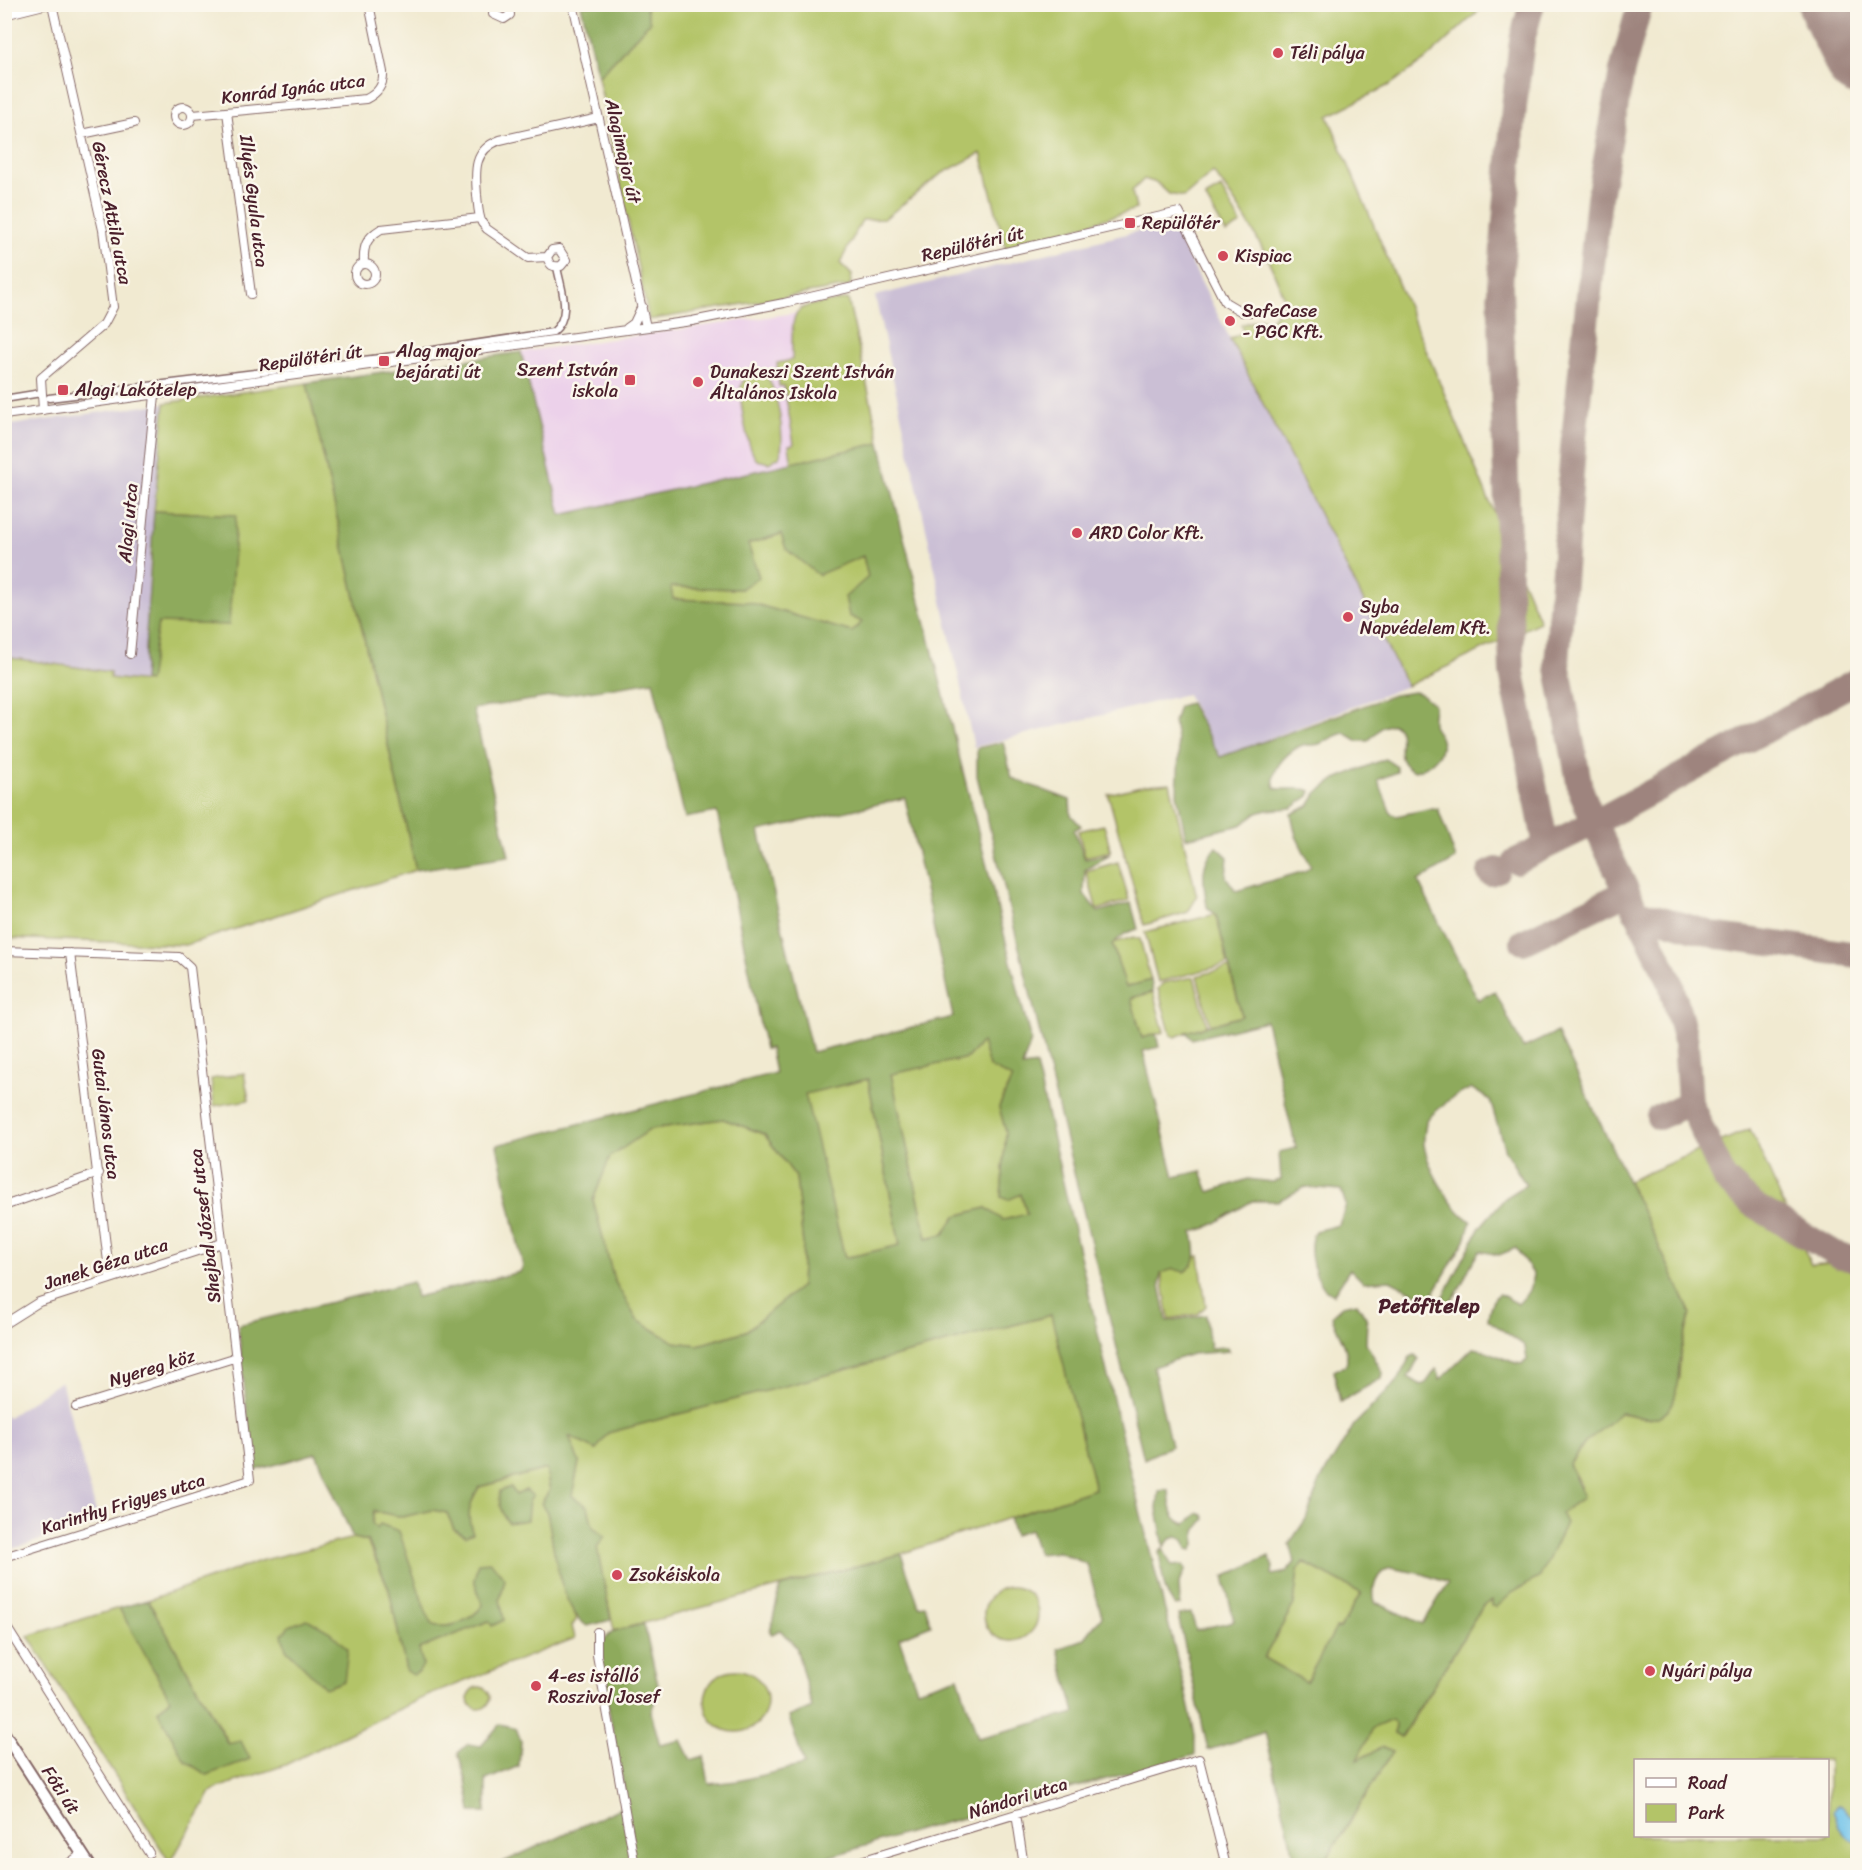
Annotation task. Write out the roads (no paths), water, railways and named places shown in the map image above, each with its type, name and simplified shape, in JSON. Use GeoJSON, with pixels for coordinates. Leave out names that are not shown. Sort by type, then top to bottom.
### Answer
{"type":"FeatureCollection","features":[{"type":"Feature","properties":{"kind":"main road","name":"Fóti út"},"geometry":{"type":"LineString","coordinates":[[5,1736],[90,1866]]}},
{"type":"Feature","properties":{"kind":"street"},"geometry":{"type":"LineString","coordinates":[[4,15],[50,4]]}},
{"type":"Feature","properties":{"kind":"street","name":"Gérecz Attila utca"},"geometry":{"type":"LineString","coordinates":[[41,393],[41,378],[104,324],[112,307],[104,230],[50,4]]}},
{"type":"Feature","properties":{"kind":"street","name":"Konrád Ignác utca"},"geometry":{"type":"LineString","coordinates":[[193,115],[366,99],[374,95],[384,80],[369,4]]}},
{"type":"Feature","properties":{"kind":"street"},"geometry":{"type":"LineString","coordinates":[[495,4],[493,14],[504,20],[510,15],[510,4]]}},
{"type":"Feature","properties":{"kind":"street","name":"Alagimajor út"},"geometry":{"type":"LineString","coordinates":[[573,4],[643,305]]}},
{"type":"Feature","properties":{"kind":"street","name":"Illyés Gyula utca"},"geometry":{"type":"LineString","coordinates":[[227,112],[251,294]]}},
{"type":"Feature","properties":{"kind":"street"},"geometry":{"type":"LineString","coordinates":[[548,257],[528,258],[487,229],[480,218],[475,166],[483,150],[500,140],[599,118]]}},
{"type":"Feature","properties":{"kind":"street"},"geometry":{"type":"LineString","coordinates":[[82,134],[134,123]]}},
{"type":"Feature","properties":{"kind":"street","name":"Repülőtéri út"},"geometry":{"type":"LineString","coordinates":[[4,415],[646,327],[784,303],[1179,212],[1225,302],[1242,312],[1251,312]]}},
{"type":"Feature","properties":{"kind":"street"},"geometry":{"type":"LineString","coordinates":[[364,264],[363,249],[370,236],[381,228],[480,218]]}},
{"type":"Feature","properties":{"kind":"street"},"geometry":{"type":"LineString","coordinates":[[559,249],[566,255],[561,266],[557,267],[549,264],[548,257],[552,250],[559,249]]}},
{"type":"Feature","properties":{"kind":"street"},"geometry":{"type":"LineString","coordinates":[[49,398],[380,358],[553,332],[561,324],[565,312],[557,267]]}},
{"type":"Feature","properties":{"kind":"street"},"geometry":{"type":"LineString","coordinates":[[643,305],[646,327]]}},
{"type":"Feature","properties":{"kind":"street"},"geometry":{"type":"LineString","coordinates":[[622,330],[634,323],[643,305]]}},
{"type":"Feature","properties":{"kind":"street"},"geometry":{"type":"LineString","coordinates":[[4,399],[41,393],[43,410]]}},
{"type":"Feature","properties":{"kind":"street","name":"Alagi utca"},"geometry":{"type":"LineString","coordinates":[[130,654],[154,395]]}},
{"type":"Feature","properties":{"kind":"street"},"geometry":{"type":"LineString","coordinates":[[4,951],[70,953]]}},
{"type":"Feature","properties":{"kind":"street","name":"Shejbal József utca"},"geometry":{"type":"LineString","coordinates":[[70,953],[179,957],[190,967],[237,1357],[249,1480]]}},
{"type":"Feature","properties":{"kind":"street","name":"Gutai János utca"},"geometry":{"type":"LineString","coordinates":[[70,953],[99,1173],[110,1278]]}},
{"type":"Feature","properties":{"kind":"street"},"geometry":{"type":"LineString","coordinates":[[4,1206],[99,1173]]}},
{"type":"Feature","properties":{"kind":"street","name":"Janek Géza utca"},"geometry":{"type":"LineString","coordinates":[[4,1324],[39,1302],[222,1243]]}},
{"type":"Feature","properties":{"kind":"street","name":"Nyereg köz"},"geometry":{"type":"LineString","coordinates":[[76,1407],[237,1357]]}},
{"type":"Feature","properties":{"kind":"street","name":"Karinthy Frigyes utca"},"geometry":{"type":"LineString","coordinates":[[4,1557],[249,1480]]}},
{"type":"Feature","properties":{"kind":"street"},"geometry":{"type":"LineString","coordinates":[[4,1623],[149,1853]]}},
{"type":"Feature","properties":{"kind":"street"},"geometry":{"type":"LineString","coordinates":[[597,1632],[597,1655],[635,1866]]}},
{"type":"Feature","properties":{"kind":"street","name":"Nándori utca"},"geometry":{"type":"LineString","coordinates":[[844,1866],[1199,1759],[1226,1866]]}},
{"type":"Feature","properties":{"kind":"street"},"geometry":{"type":"LineString","coordinates":[[1016,1814],[1024,1866]]}},
{"type":"Feature","properties":{"kind":"street"},"geometry":{"type":"LineString","coordinates":[[65,1866],[82,1854]]}},
{"type":"Feature","properties":{"kind":"water"},"geometry":{"type":"Polygon","coordinates":[[[1836,1806],[1842,1806],[1849,1815],[1857,1814],[1857,1841],[1848,1837],[1841,1830],[1833,1811],[1836,1806]]]}},
{"type":"Feature","properties":{"kind":"place","name":"Téli pálya"},"geometry":{"type":"Point","coordinates":[1278,53]}},
{"type":"Feature","properties":{"kind":"place","name":"Repülőtér"},"geometry":{"type":"Point","coordinates":[1130,223]}},
{"type":"Feature","properties":{"kind":"place","name":"Kispiac"},"geometry":{"type":"Point","coordinates":[1223,256]}},
{"type":"Feature","properties":{"kind":"place","name":"SafeCase - PGC Kft."},"geometry":{"type":"Point","coordinates":[1230,321]}},
{"type":"Feature","properties":{"kind":"place","name":"Alag major bejárati út"},"geometry":{"type":"Point","coordinates":[384,361]}},
{"type":"Feature","properties":{"kind":"place","name":"Szent István iskola"},"geometry":{"type":"Point","coordinates":[630,380]}},
{"type":"Feature","properties":{"kind":"place","name":"Dunakeszi Szent István Általános Iskola"},"geometry":{"type":"Point","coordinates":[698,382]}},
{"type":"Feature","properties":{"kind":"place","name":"Alagi Lakótelep"},"geometry":{"type":"Point","coordinates":[63,390]}},
{"type":"Feature","properties":{"kind":"place","name":"ARD Color Kft."},"geometry":{"type":"Point","coordinates":[1077,533]}},
{"type":"Feature","properties":{"kind":"place","name":"Syba Napvédelem Kft."},"geometry":{"type":"Point","coordinates":[1348,617]}},
{"type":"Feature","properties":{"kind":"place","name":"Zsokéiskola"},"geometry":{"type":"Point","coordinates":[617,1575]}},
{"type":"Feature","properties":{"kind":"place","name":"Nyári pálya"},"geometry":{"type":"Point","coordinates":[1650,1671]}},
{"type":"Feature","properties":{"kind":"place","name":"4-es istálló Roszival Josef"},"geometry":{"type":"Point","coordinates":[536,1686]}},
{"type":"Feature","properties":{"kind":"district","name":"Petőfitelep"},"geometry":{"type":"Point","coordinates":[1429,1306]}}]}
